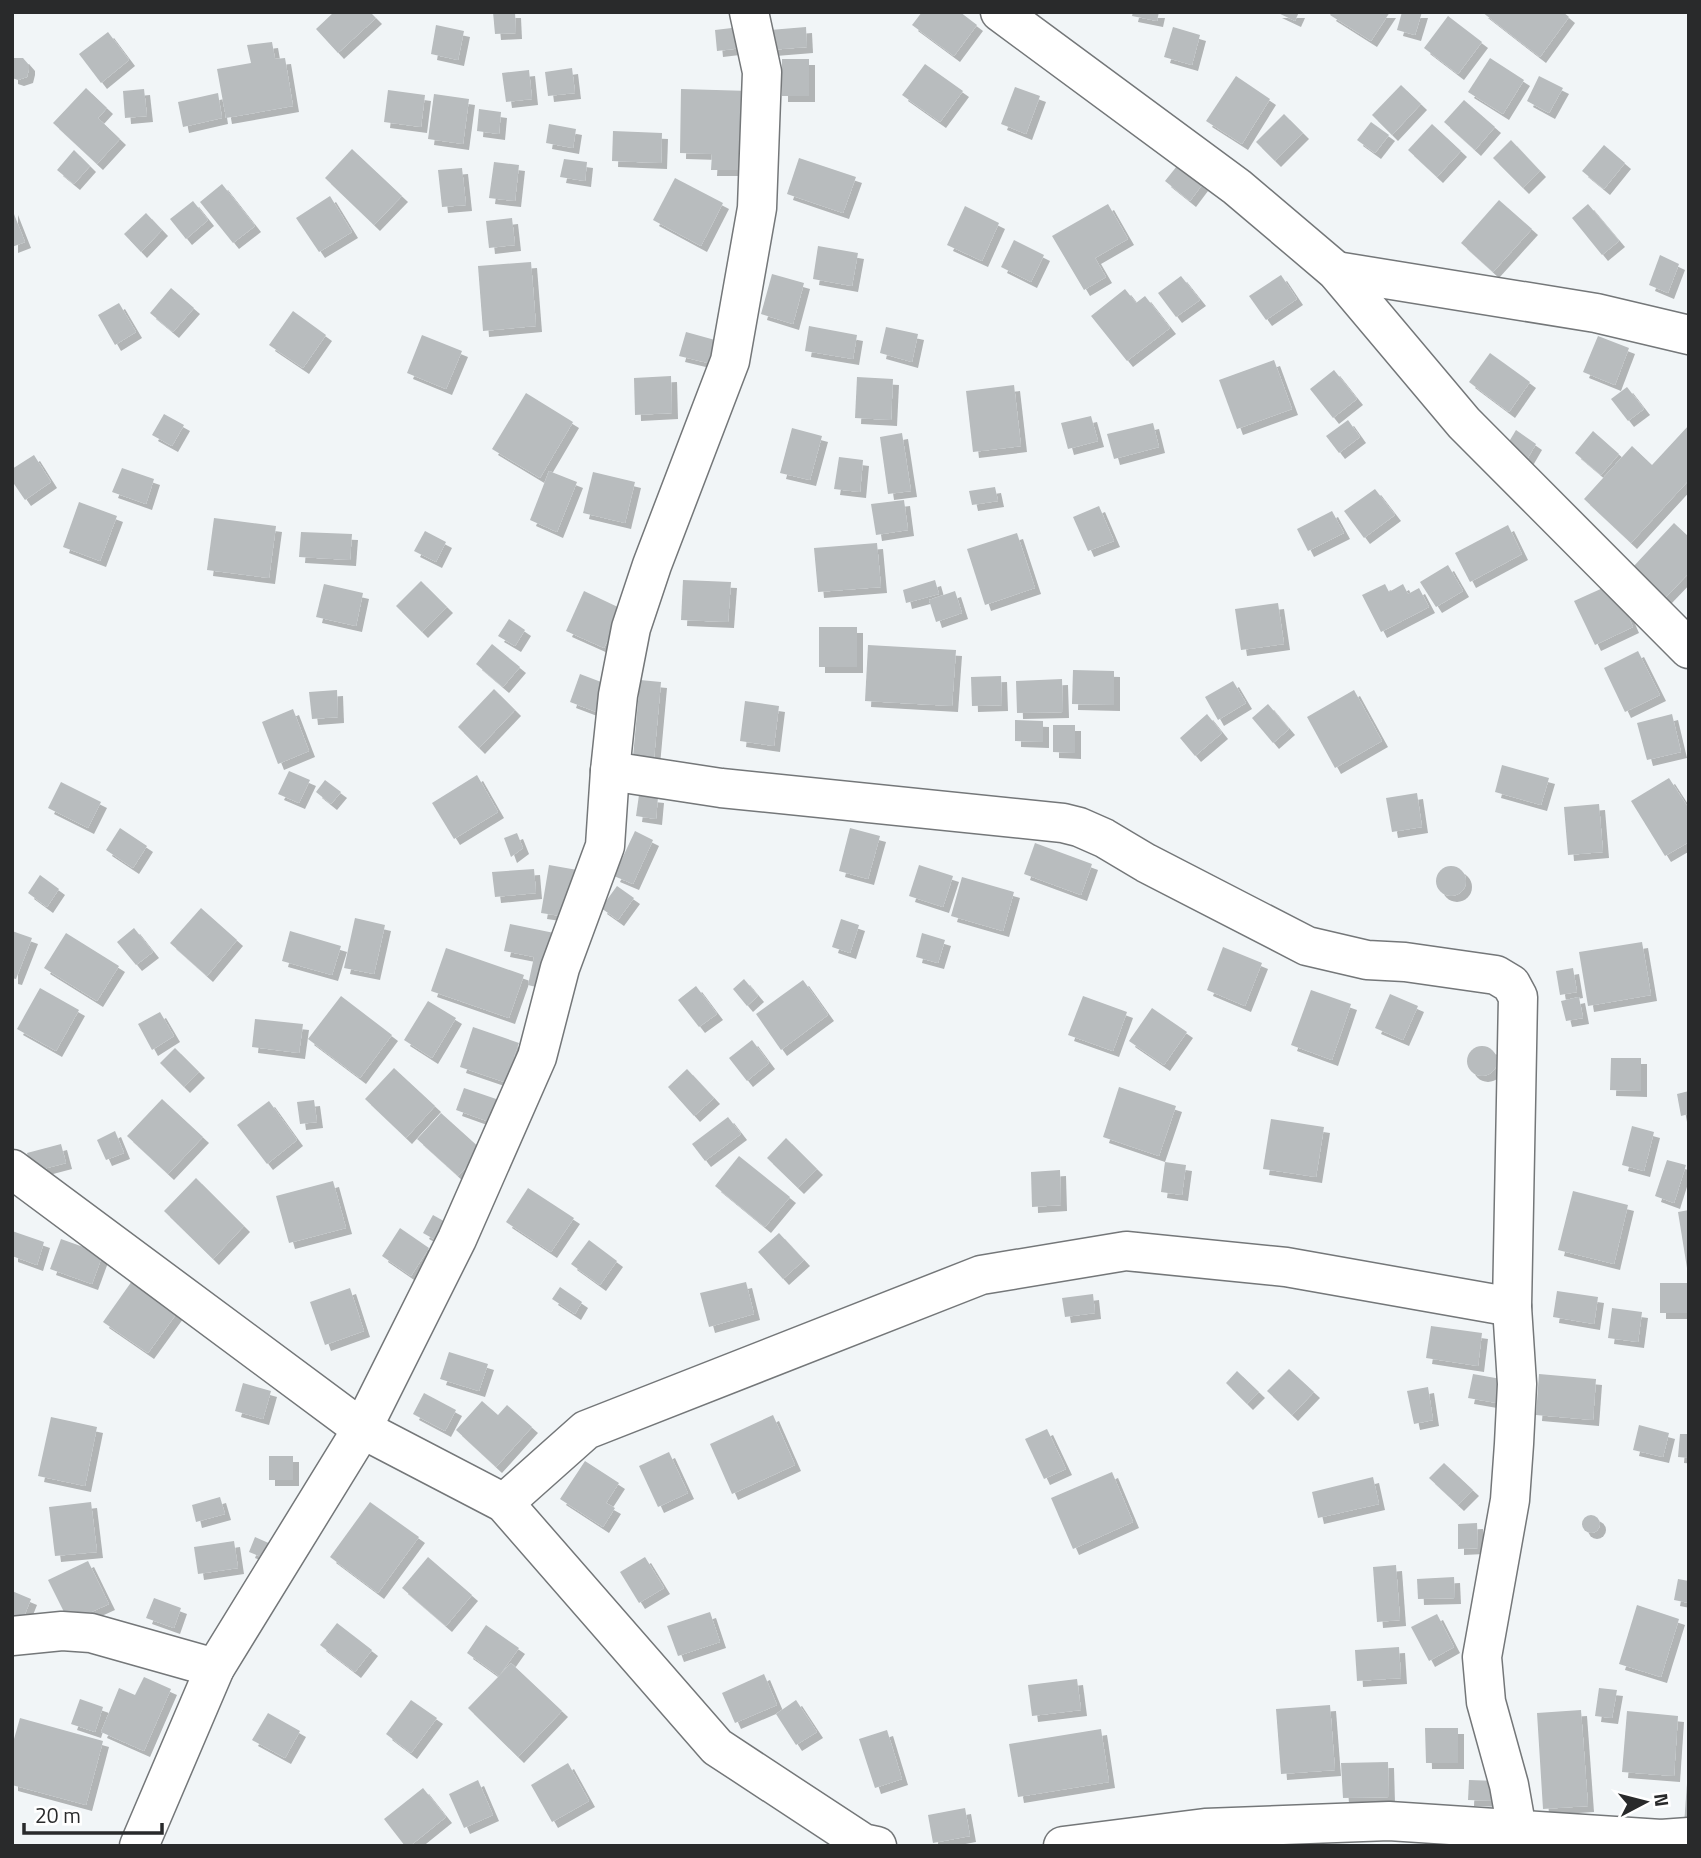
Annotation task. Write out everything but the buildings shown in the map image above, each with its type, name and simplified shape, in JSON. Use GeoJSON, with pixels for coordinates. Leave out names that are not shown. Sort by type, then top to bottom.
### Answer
{"type":"FeatureCollection","features":[{"type":"Feature","properties":{"kind":"street"},"geometry":{"type":"LineString","coordinates":[[139,1846],[215,1668],[362,1429],[457,1239],[537,1057],[560,968],[605,846],[618,695],[631,628],[652,565],[730,361],[757,208],[761,72],[750,12]]}},
{"type":"Feature","properties":{"kind":"street"},"geometry":{"type":"LineString","coordinates":[[1000,12],[1237,187],[1335,271],[1464,423],[1689,649]]}},
{"type":"Feature","properties":{"kind":"street"},"geometry":{"type":"LineString","coordinates":[[1335,271],[1596,313],[1689,335]]}},
{"type":"Feature","properties":{"kind":"street"},"geometry":{"type":"LineString","coordinates":[[610,771],[721,788],[1063,823],[1104,838],[1146,863],[1307,946],[1367,960],[1405,962],[1496,975],[1511,984],[1518,997],[1512,1307],[1517,1384],[1510,1500],[1482,1657],[1486,1702],[1509,1785],[1517,1838]]}},
{"type":"Feature","properties":{"kind":"street"},"geometry":{"type":"LineString","coordinates":[[12,1169],[362,1429],[504,1503],[717,1747],[863,1843],[877,1846]]}},
{"type":"Feature","properties":{"kind":"street"},"geometry":{"type":"LineString","coordinates":[[504,1503],[586,1430],[981,1275],[1126,1251],[1286,1267],[1512,1307]]}},
{"type":"Feature","properties":{"kind":"street"},"geometry":{"type":"LineString","coordinates":[[12,1636],[62,1631],[91,1633],[215,1668]]}},
{"type":"Feature","properties":{"kind":"street"},"geometry":{"type":"LineString","coordinates":[[1063,1846],[1205,1828],[1389,1821],[1517,1838],[1689,1837]]}}]}
